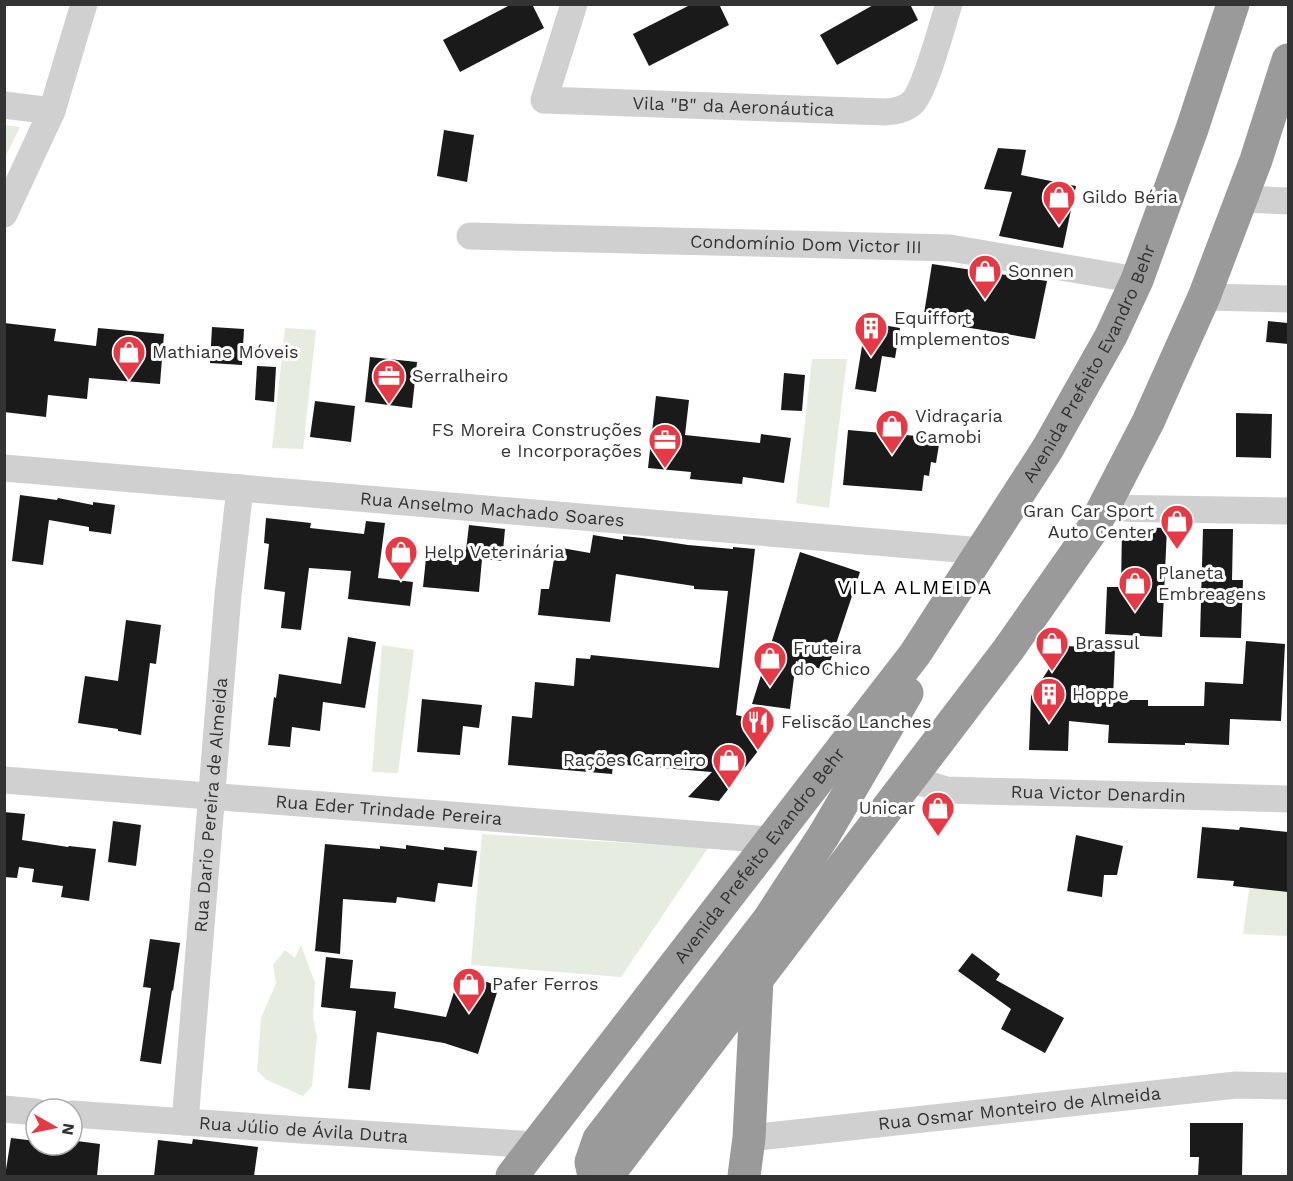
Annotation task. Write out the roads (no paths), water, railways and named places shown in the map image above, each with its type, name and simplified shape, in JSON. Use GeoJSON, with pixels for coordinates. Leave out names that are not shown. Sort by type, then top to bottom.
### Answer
{"type":"FeatureCollection","features":[{"type":"Feature","properties":{"kind":"highway","name":"Avenida Prefeito Evandro Behr"},"geometry":{"type":"LineString","coordinates":[[512,1176],[915,654],[1048,448],[1111,336],[1137,280],[1192,129],[1233,4]]}},
{"type":"Feature","properties":{"kind":"highway"},"geometry":{"type":"LineString","coordinates":[[607,1176],[1008,650],[1092,530],[1148,422],[1204,297],[1241,200],[1288,60]]}},
{"type":"Feature","properties":{"kind":"highway"},"geometry":{"type":"LineString","coordinates":[[594,1176],[591,1162],[598,1139],[769,919],[824,835],[912,683],[915,654]]}},
{"type":"Feature","properties":{"kind":"highway"},"geometry":{"type":"LineString","coordinates":[[744,1176],[749,1138],[757,980]]}},
{"type":"Feature","properties":{"kind":"street"},"geometry":{"type":"LineString","coordinates":[[4,214],[52,111],[84,4]]}},
{"type":"Feature","properties":{"kind":"street","name":"Vila \"B\" da Aeronáutica"},"geometry":{"type":"LineString","coordinates":[[574,4],[544,100],[885,112],[901,110],[913,102],[922,87],[949,4]]}},
{"type":"Feature","properties":{"kind":"street"},"geometry":{"type":"LineString","coordinates":[[4,105],[52,111]]}},
{"type":"Feature","properties":{"kind":"street"},"geometry":{"type":"LineString","coordinates":[[1241,200],[1288,201]]}},
{"type":"Feature","properties":{"kind":"street","name":"Condomínio Dom Victor III"},"geometry":{"type":"LineString","coordinates":[[470,236],[950,248],[1137,280]]}},
{"type":"Feature","properties":{"kind":"street"},"geometry":{"type":"LineString","coordinates":[[1204,297],[1288,299]]}},
{"type":"Feature","properties":{"kind":"street","name":"Rua Anselmo Machado Soares"},"geometry":{"type":"LineString","coordinates":[[4,468],[982,551]]}},
{"type":"Feature","properties":{"kind":"street","name":"Rua Dario Pereira de Almeida"},"geometry":{"type":"LineString","coordinates":[[184,1122],[228,595],[240,488]]}},
{"type":"Feature","properties":{"kind":"street"},"geometry":{"type":"LineString","coordinates":[[1104,508],[1288,511]]}},
{"type":"Feature","properties":{"kind":"street","name":"Rua Victor Denardin"},"geometry":{"type":"LineString","coordinates":[[910,779],[946,790],[1288,799]]}},
{"type":"Feature","properties":{"kind":"street","name":"Rua Eder Trindade Pereira"},"geometry":{"type":"LineString","coordinates":[[4,780],[771,840]]}},
{"type":"Feature","properties":{"kind":"street","name":"Rua Osmar Monteiro de Almeida"},"geometry":{"type":"LineString","coordinates":[[749,1138],[1236,1085],[1288,1086]]}},
{"type":"Feature","properties":{"kind":"street"},"geometry":{"type":"LineString","coordinates":[[4,1109],[24,1111]]}},
{"type":"Feature","properties":{"kind":"street","name":"Rua Júlio de Ávila Dutra"},"geometry":{"type":"LineString","coordinates":[[84,1115],[536,1145]]}},
{"type":"Feature","properties":{"kind":"place","name":"Gildo Béria"},"geometry":{"type":"Point","coordinates":[1059,226]}},
{"type":"Feature","properties":{"kind":"place","name":"Sonnen"},"geometry":{"type":"Point","coordinates":[985,300]}},
{"type":"Feature","properties":{"kind":"place","name":"Equiffort Implementos"},"geometry":{"type":"Point","coordinates":[871,357]}},
{"type":"Feature","properties":{"kind":"place","name":"Mathiane Móveis"},"geometry":{"type":"Point","coordinates":[129,381]}},
{"type":"Feature","properties":{"kind":"place","name":"Serralheiro"},"geometry":{"type":"Point","coordinates":[389,405]}},
{"type":"Feature","properties":{"kind":"place","name":"Vidraçaria Camobi"},"geometry":{"type":"Point","coordinates":[892,455]}},
{"type":"Feature","properties":{"kind":"place","name":"FS Moreira Construções e Incorporações"},"geometry":{"type":"Point","coordinates":[665,469]}},
{"type":"Feature","properties":{"kind":"place","name":"Gran Car Sport Auto Center"},"geometry":{"type":"Point","coordinates":[1177,550]}},
{"type":"Feature","properties":{"kind":"place","name":"Help Veterinária"},"geometry":{"type":"Point","coordinates":[401,581]}},
{"type":"Feature","properties":{"kind":"place","name":"Planeta Embreagens"},"geometry":{"type":"Point","coordinates":[1135,612]}},
{"type":"Feature","properties":{"kind":"place","name":"Brassul"},"geometry":{"type":"Point","coordinates":[1052,672]}},
{"type":"Feature","properties":{"kind":"place","name":"Fruteira do Chico"},"geometry":{"type":"Point","coordinates":[770,687]}},
{"type":"Feature","properties":{"kind":"place","name":"Hoppe"},"geometry":{"type":"Point","coordinates":[1049,723]}},
{"type":"Feature","properties":{"kind":"place","name":"Feliscão Lanches"},"geometry":{"type":"Point","coordinates":[758,751]}},
{"type":"Feature","properties":{"kind":"place","name":"Rações Carneiro"},"geometry":{"type":"Point","coordinates":[729,789]}},
{"type":"Feature","properties":{"kind":"place","name":"Unicar"},"geometry":{"type":"Point","coordinates":[938,837]}},
{"type":"Feature","properties":{"kind":"place","name":"Pafer Ferros"},"geometry":{"type":"Point","coordinates":[469,1013]}},
{"type":"Feature","properties":{"kind":"district","name":"VILA ALMEIDA"},"geometry":{"type":"Point","coordinates":[915,587]}}]}
